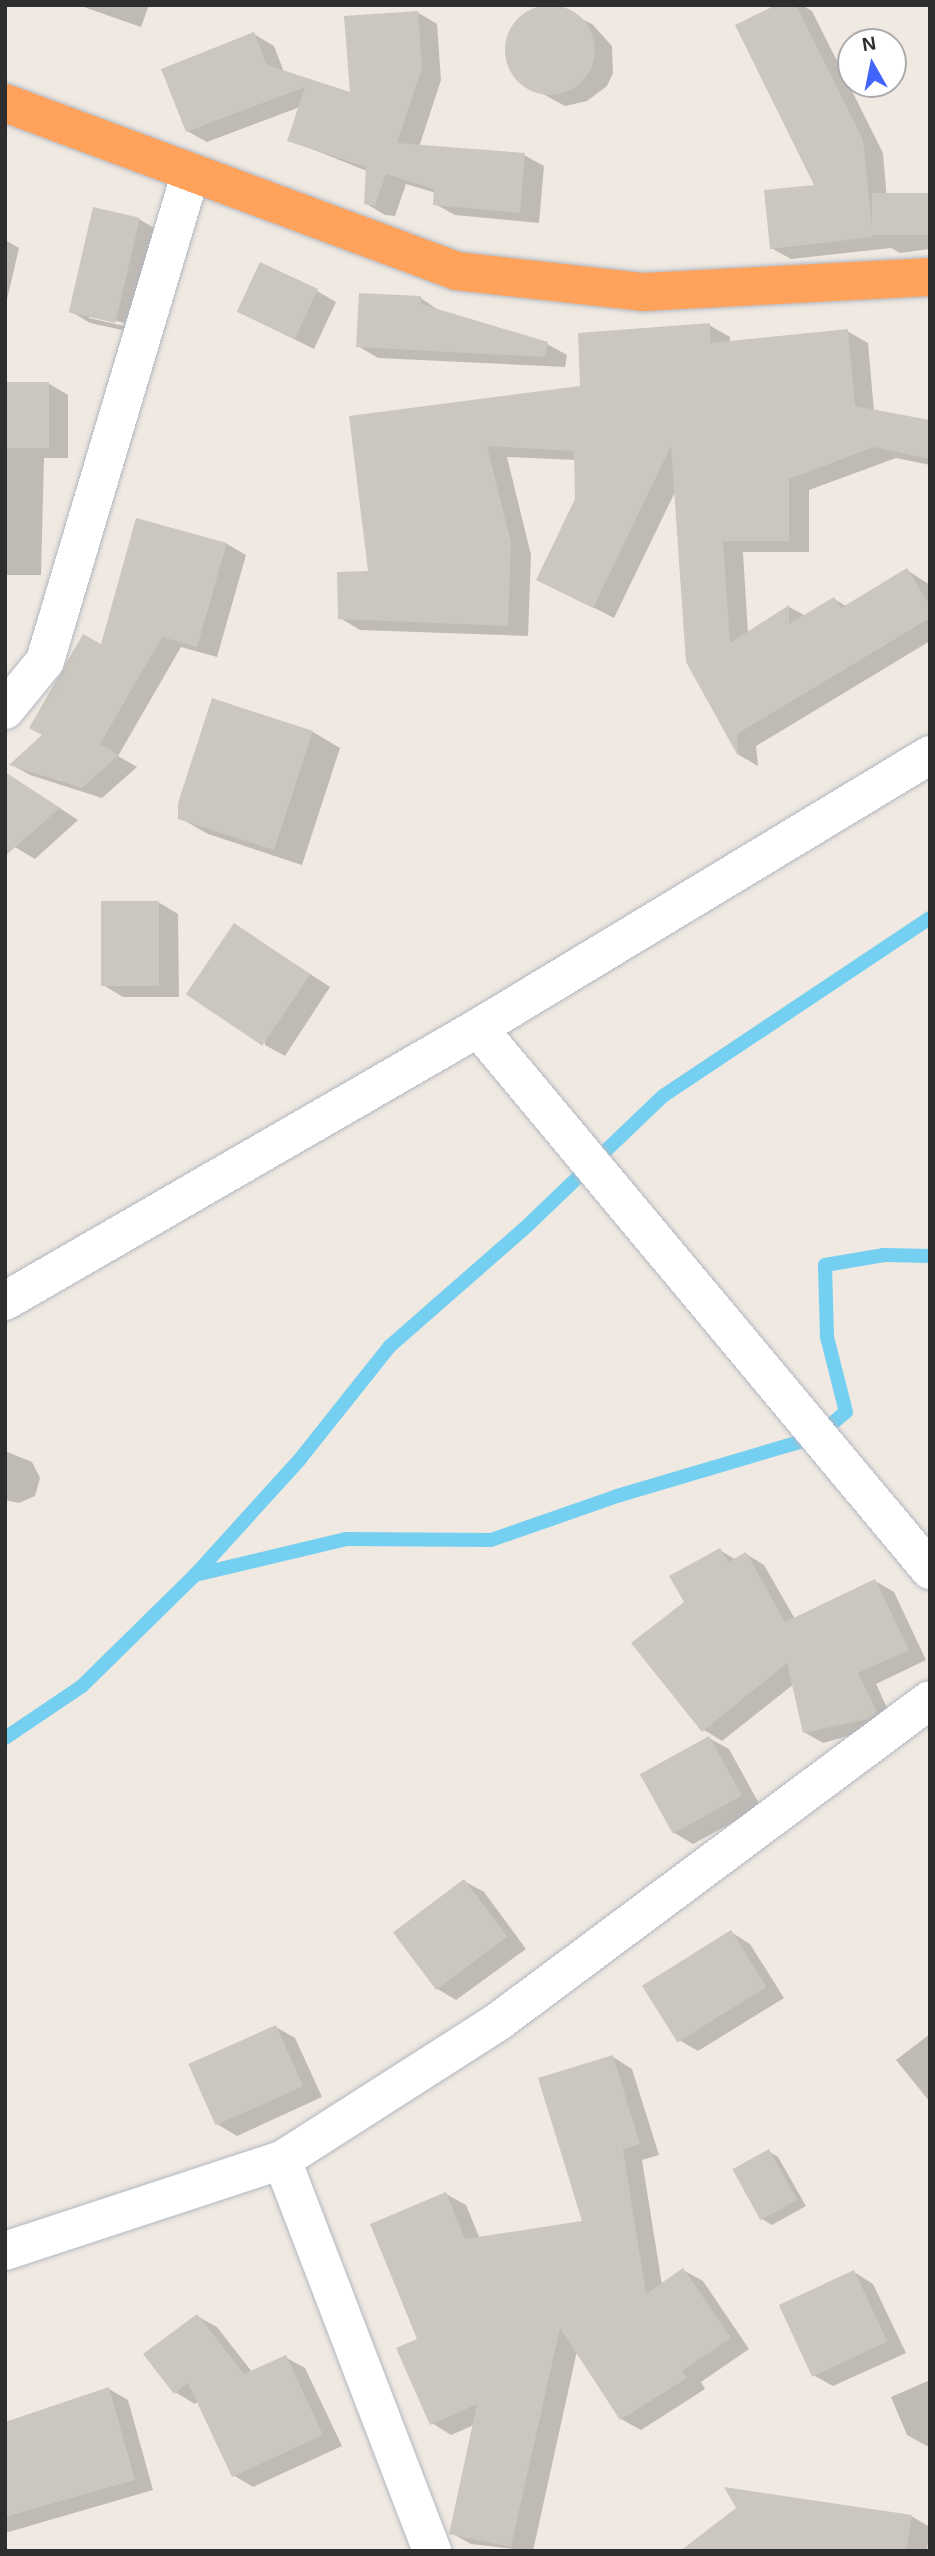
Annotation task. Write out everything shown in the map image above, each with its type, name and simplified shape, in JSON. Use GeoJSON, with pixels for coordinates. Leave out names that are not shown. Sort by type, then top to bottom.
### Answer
{"type":"FeatureCollection","features":[{"type":"Feature","properties":{"kind":"highway"},"geometry":{"type":"LineString","coordinates":[[5,103],[456,271],[644,292],[930,277]]}},
{"type":"Feature","properties":{"kind":"street"},"geometry":{"type":"LineString","coordinates":[[5,710],[45,661],[191,172]]}},
{"type":"Feature","properties":{"kind":"street"},"geometry":{"type":"LineString","coordinates":[[5,1301],[478,1028],[930,755]]}},
{"type":"Feature","properties":{"kind":"street"},"geometry":{"type":"LineString","coordinates":[[478,1028],[930,1570]]}},
{"type":"Feature","properties":{"kind":"street"},"geometry":{"type":"LineString","coordinates":[[5,2251],[282,2160],[499,2021],[930,1700]]}},
{"type":"Feature","properties":{"kind":"street"},"geometry":{"type":"LineString","coordinates":[[282,2160],[432,2551]]}},
{"type":"Feature","properties":{"kind":"building"},"geometry":{"type":"Polygon","coordinates":[[[550,5],[567,9],[582,18],[591,33],[595,50],[591,67],[582,82],[567,91],[550,95],[533,91],[518,82],[509,67],[505,50],[509,33],[518,18],[533,9],[550,5]]]}},
{"type":"Feature","properties":{"kind":"building"},"geometry":{"type":"Polygon","coordinates":[[[776,5],[796,5],[837,88],[837,98],[842,98],[863,140],[873,237],[770,249],[764,190],[814,185],[735,25],[776,5]]]}},
{"type":"Feature","properties":{"kind":"building"},"geometry":{"type":"Polygon","coordinates":[[[418,11],[422,68],[397,143],[525,153],[520,213],[433,205],[434,189],[386,174],[375,206],[364,204],[366,167],[287,141],[305,87],[186,132],[161,69],[254,32],[267,65],[350,92],[344,16],[418,11]]]}},
{"type":"Feature","properties":{"kind":"building"},"geometry":{"type":"Polygon","coordinates":[[[872,193],[930,193],[930,235],[872,235],[872,193]]]}},
{"type":"Feature","properties":{"kind":"building"},"geometry":{"type":"Polygon","coordinates":[[[93,207],[140,218],[115,323],[69,312],[93,207]]]}},
{"type":"Feature","properties":{"kind":"building"},"geometry":{"type":"Polygon","coordinates":[[[260,262],[318,289],[295,339],[237,312],[260,262]]]}},
{"type":"Feature","properties":{"kind":"building"},"geometry":{"type":"Polygon","coordinates":[[[359,293],[421,296],[421,304],[548,342],[545,357],[356,347],[359,293]]]}},
{"type":"Feature","properties":{"kind":"building"},"geometry":{"type":"Polygon","coordinates":[[[710,323],[710,343],[848,329],[855,406],[930,420],[930,459],[874,447],[789,479],[789,541],[723,541],[730,643],[789,605],[789,624],[834,597],[841,608],[907,568],[930,606],[930,618],[737,734],[738,756],[686,662],[671,446],[593,608],[536,580],[575,499],[574,451],[487,446],[511,542],[508,626],[338,619],[337,572],[368,571],[349,416],[580,386],[578,333],[710,323]]]}},
{"type":"Feature","properties":{"kind":"building"},"geometry":{"type":"Polygon","coordinates":[[[5,382],[49,382],[49,448],[5,448],[5,382]]]}},
{"type":"Feature","properties":{"kind":"building"},"geometry":{"type":"Polygon","coordinates":[[[136,518],[227,543],[197,647],[162,637],[100,744],[119,755],[82,788],[9,765],[42,735],[29,728],[83,634],[101,644],[136,518]]]}},
{"type":"Feature","properties":{"kind":"building"},"geometry":{"type":"Polygon","coordinates":[[[212,698],[313,731],[274,850],[178,819],[178,803],[212,698]]]}},
{"type":"Feature","properties":{"kind":"building"},"geometry":{"type":"Polygon","coordinates":[[[5,772],[60,808],[5,856],[5,772]]]}},
{"type":"Feature","properties":{"kind":"building"},"geometry":{"type":"Polygon","coordinates":[[[101,901],[159,901],[159,986],[101,986],[101,901]]]}},
{"type":"Feature","properties":{"kind":"building"},"geometry":{"type":"Polygon","coordinates":[[[234,923],[310,974],[262,1046],[186,994],[234,923]]]}},
{"type":"Feature","properties":{"kind":"building"},"geometry":{"type":"Polygon","coordinates":[[[720,1548],[728,1562],[746,1552],[785,1622],[875,1579],[909,1650],[858,1673],[877,1712],[868,1719],[803,1733],[787,1663],[702,1732],[631,1643],[684,1602],[669,1576],[720,1548]]]}},
{"type":"Feature","properties":{"kind":"building"},"geometry":{"type":"Polygon","coordinates":[[[709,1736],[742,1795],[673,1834],[640,1774],[709,1736]]]}},
{"type":"Feature","properties":{"kind":"building"},"geometry":{"type":"Polygon","coordinates":[[[464,1879],[507,1937],[436,1990],[393,1933],[464,1879]]]}},
{"type":"Feature","properties":{"kind":"building"},"geometry":{"type":"Polygon","coordinates":[[[731,1930],[767,1987],[677,2042],[642,1986],[731,1930]]]}},
{"type":"Feature","properties":{"kind":"building"},"geometry":{"type":"Polygon","coordinates":[[[276,2025],[303,2086],[216,2125],[188,2064],[276,2025]]]}},
{"type":"Feature","properties":{"kind":"building"},"geometry":{"type":"Polygon","coordinates":[[[613,2055],[640,2144],[623,2149],[646,2294],[683,2268],[731,2338],[682,2371],[687,2378],[620,2420],[560,2328],[511,2547],[449,2534],[477,2404],[430,2425],[396,2348],[417,2339],[370,2224],[446,2192],[465,2239],[582,2221],[538,2078],[613,2055]]]}},
{"type":"Feature","properties":{"kind":"building"},"geometry":{"type":"Polygon","coordinates":[[[769,2149],[797,2200],[760,2220],[732,2169],[769,2149]]]}},
{"type":"Feature","properties":{"kind":"building"},"geometry":{"type":"Polygon","coordinates":[[[854,2270],[887,2342],[812,2377],[779,2305],[854,2270]]]}},
{"type":"Feature","properties":{"kind":"building"},"geometry":{"type":"Polygon","coordinates":[[[197,2314],[244,2374],[286,2355],[323,2435],[232,2477],[188,2383],[174,2394],[143,2354],[197,2314]]]}},
{"type":"Feature","properties":{"kind":"building"},"geometry":{"type":"Polygon","coordinates":[[[109,2387],[135,2480],[5,2517],[5,2422],[109,2387]]]}},
{"type":"Feature","properties":{"kind":"building"},"geometry":{"type":"Polygon","coordinates":[[[724,2487],[912,2515],[906,2551],[680,2551],[736,2508],[724,2487]]]}},
{"type":"Feature","properties":{"kind":"waterway"},"geometry":{"type":"LineString","coordinates":[[5,1738],[82,1686],[195,1575],[300,1459],[390,1346],[528,1225],[663,1096],[930,918]]}},
{"type":"Feature","properties":{"kind":"waterway"},"geometry":{"type":"LineString","coordinates":[[195,1575],[346,1539],[491,1540],[617,1496],[816,1437],[846,1412],[827,1337],[825,1265],[884,1255],[930,1256]]}}]}
